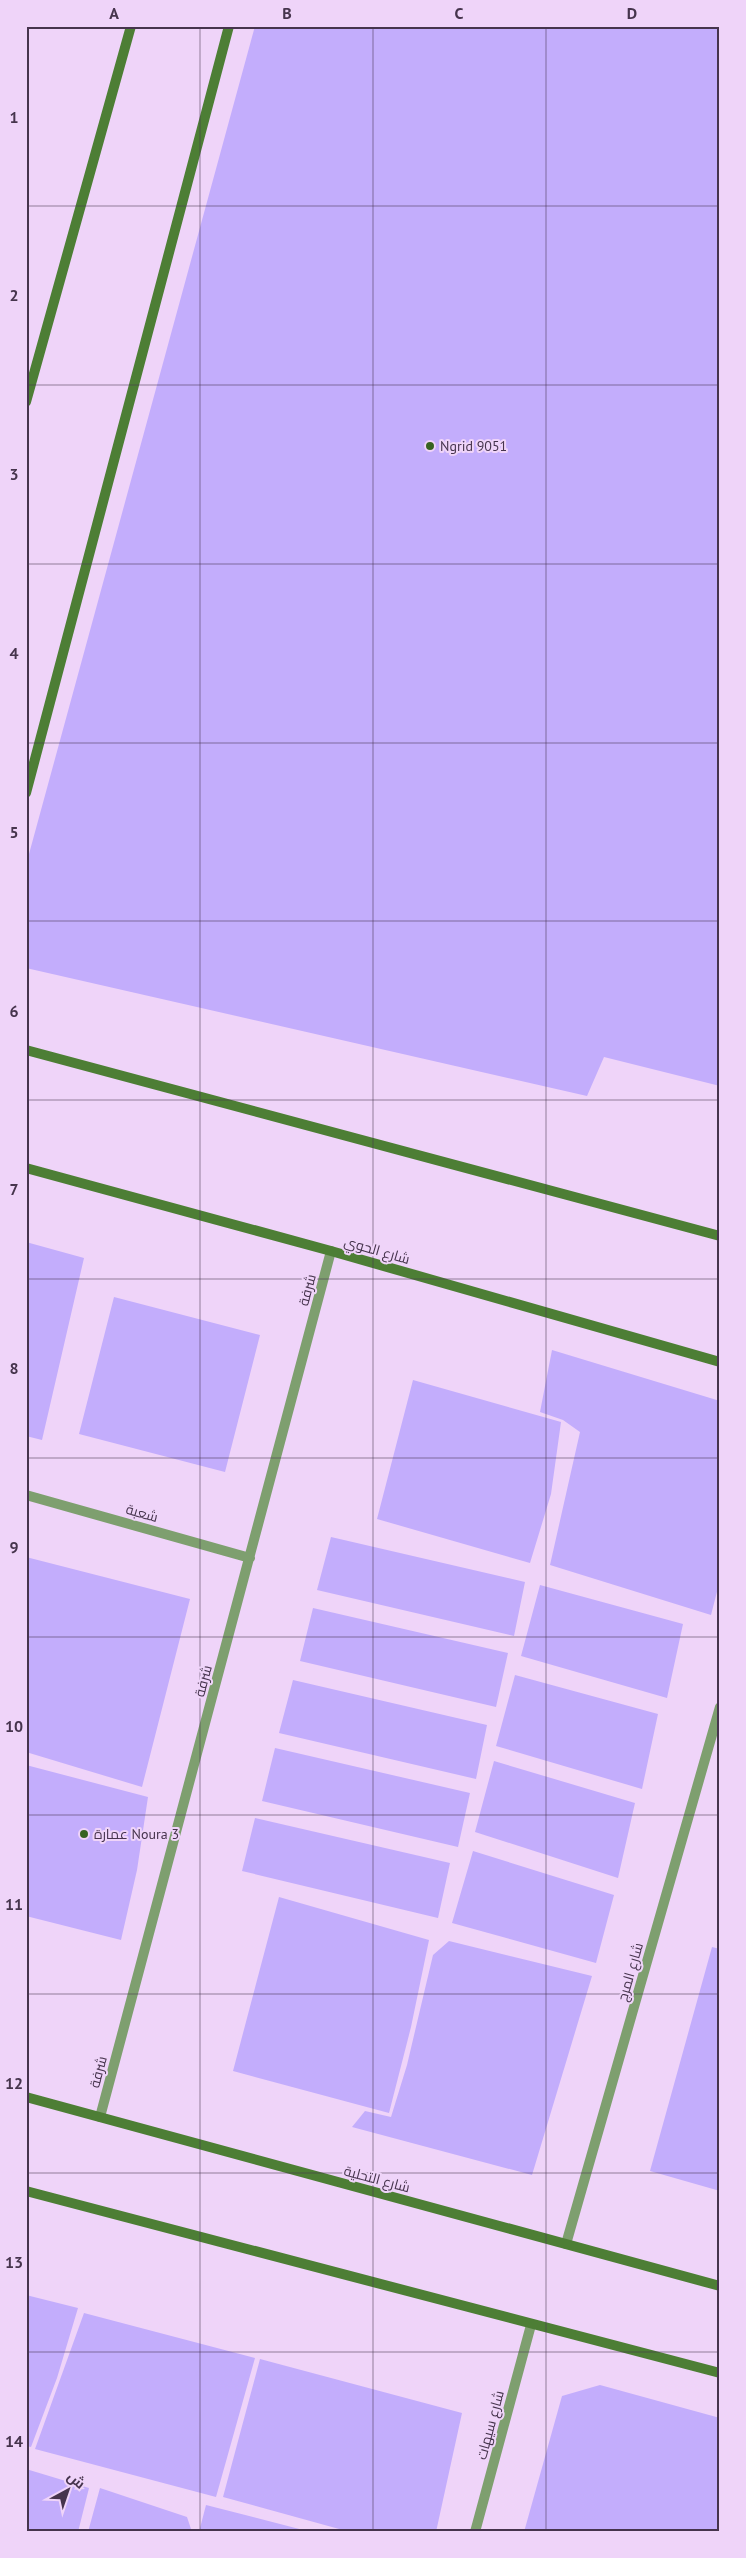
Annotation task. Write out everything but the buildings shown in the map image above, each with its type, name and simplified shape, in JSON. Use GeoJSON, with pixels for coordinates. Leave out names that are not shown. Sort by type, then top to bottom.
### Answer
{"type":"FeatureCollection","features":[{"type":"Feature","properties":{"kind":"street"},"geometry":{"type":"LineString","coordinates":[[26,402],[131,26]]}},
{"type":"Feature","properties":{"kind":"street"},"geometry":{"type":"LineString","coordinates":[[26,793],[229,26]]}},
{"type":"Feature","properties":{"kind":"street"},"geometry":{"type":"LineString","coordinates":[[26,1050],[720,1236]]}},
{"type":"Feature","properties":{"kind":"street","name":"شارع الحوي"},"geometry":{"type":"LineString","coordinates":[[26,1168],[331,1251],[720,1362]]}},
{"type":"Feature","properties":{"kind":"street","name":"شرفة"},"geometry":{"type":"LineString","coordinates":[[100,2117],[331,1251]]}},
{"type":"Feature","properties":{"kind":"street","name":"شعبة"},"geometry":{"type":"LineString","coordinates":[[26,1496],[250,1558]]}},
{"type":"Feature","properties":{"kind":"street","name":"شارع المرج"},"geometry":{"type":"LineString","coordinates":[[566,2244],[720,1707]]}},
{"type":"Feature","properties":{"kind":"street","name":"شارع التحلية"},"geometry":{"type":"LineString","coordinates":[[26,2097],[720,2286]]}},
{"type":"Feature","properties":{"kind":"street"},"geometry":{"type":"LineString","coordinates":[[26,2191],[720,2374]]}},
{"type":"Feature","properties":{"kind":"street","name":"شارع سيهات"},"geometry":{"type":"LineString","coordinates":[[475,2532],[531,2325]]}},
{"type":"Feature","properties":{"kind":"place","name":"Ngrid 9051"},"geometry":{"type":"Point","coordinates":[430,446]}},
{"type":"Feature","properties":{"kind":"place","name":"عمارة Noura 3"},"geometry":{"type":"Point","coordinates":[84,1834]}}]}
